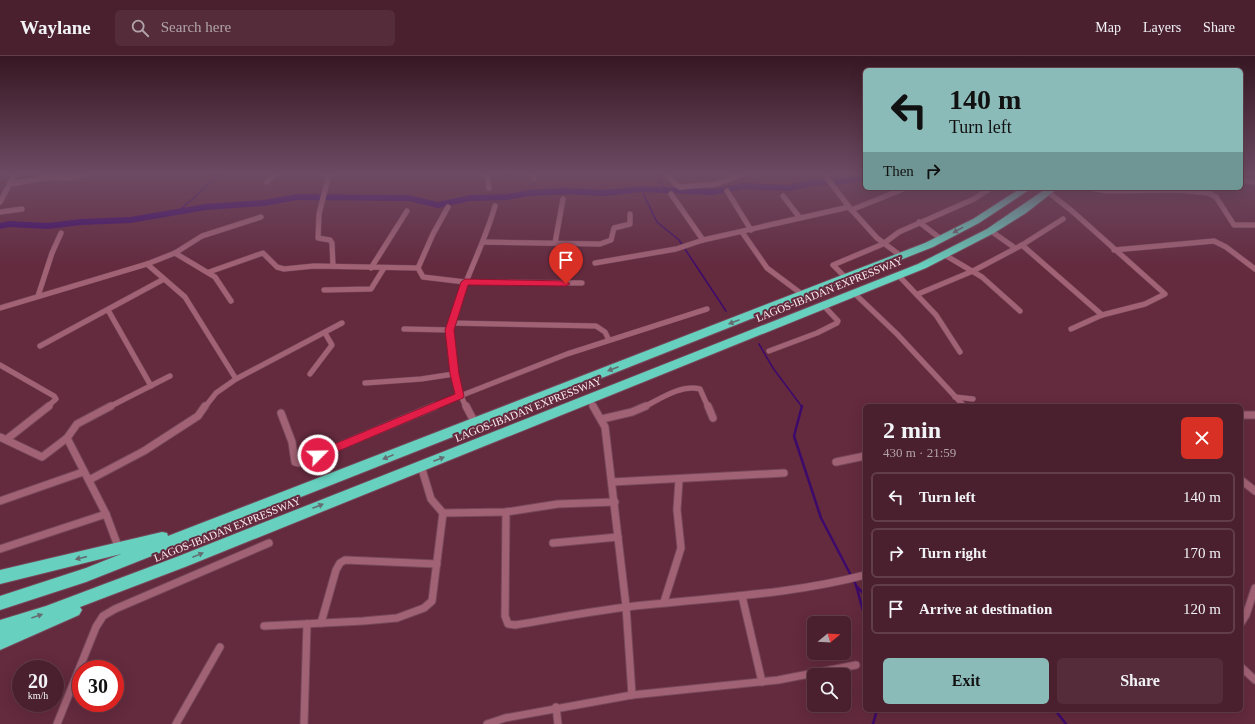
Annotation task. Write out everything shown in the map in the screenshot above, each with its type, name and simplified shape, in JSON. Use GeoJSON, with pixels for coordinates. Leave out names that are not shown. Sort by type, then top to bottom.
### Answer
{"type":"FeatureCollection","features":[{"type":"Feature","properties":{"kind":"highway","name":"LAGOS-IBADAN EXPRESSWAY"},"geometry":{"type":"LineString","coordinates":[[0,603],[86,575],[846,278],[941,239],[1003,205]]}},
{"type":"Feature","properties":{"kind":"highway","name":"LAGOS-IBADAN EXPRESSWAY"},"geometry":{"type":"LineString","coordinates":[[0,628],[46,613],[180,562],[589,398],[899,276],[945,255],[991,231],[1029,205]]}},
{"type":"Feature","properties":{"kind":"highway"},"geometry":{"type":"LineString","coordinates":[[0,577],[166,538],[188,535]]}},
{"type":"Feature","properties":{"kind":"highway"},"geometry":{"type":"LineString","coordinates":[[0,642],[180,562]]}},
{"type":"Feature","properties":{"kind":"street"},"geometry":{"type":"LineString","coordinates":[[321,205],[318,238],[330,240],[332,243],[333,266]]}},
{"type":"Feature","properties":{"kind":"street"},"geometry":{"type":"LineString","coordinates":[[555,243],[562,205]]}},
{"type":"Feature","properties":{"kind":"street"},"geometry":{"type":"LineString","coordinates":[[679,205],[703,240]]}},
{"type":"Feature","properties":{"kind":"street"},"geometry":{"type":"LineString","coordinates":[[736,205],[751,230]]}},
{"type":"Feature","properties":{"kind":"street"},"geometry":{"type":"LineString","coordinates":[[790,205],[800,218]]}},
{"type":"Feature","properties":{"kind":"street"},"geometry":{"type":"LineString","coordinates":[[848,205],[883,244],[900,256]]}},
{"type":"Feature","properties":{"kind":"street"},"geometry":{"type":"LineString","coordinates":[[595,263],[620,260],[676,249],[703,240],[858,205]]}},
{"type":"Feature","properties":{"kind":"street"},"geometry":{"type":"LineString","coordinates":[[846,278],[833,265],[883,244],[899,232],[918,222],[959,205]]}},
{"type":"Feature","properties":{"kind":"street"},"geometry":{"type":"LineString","coordinates":[[1066,205],[1164,294],[1145,304],[1102,315],[1071,329]]}},
{"type":"Feature","properties":{"kind":"street"},"geometry":{"type":"LineString","coordinates":[[1221,205],[1234,225],[1255,225]]}},
{"type":"Feature","properties":{"kind":"street"},"geometry":{"type":"LineString","coordinates":[[475,423],[460,396],[454,374],[450,330],[465,282],[483,242],[495,206]]}},
{"type":"Feature","properties":{"kind":"street"},"geometry":{"type":"LineString","coordinates":[[418,268],[433,234],[448,207]]}},
{"type":"Feature","properties":{"kind":"street"},"geometry":{"type":"LineString","coordinates":[[0,212],[22,209]]}},
{"type":"Feature","properties":{"kind":"street"},"geometry":{"type":"LineString","coordinates":[[371,268],[407,211]]}},
{"type":"Feature","properties":{"kind":"street"},"geometry":{"type":"LineString","coordinates":[[483,242],[577,244],[608,242],[612,239],[614,228],[630,224],[630,214]]}},
{"type":"Feature","properties":{"kind":"street"},"geometry":{"type":"LineString","coordinates":[[0,308],[147,264],[175,253],[202,236],[261,217]]}},
{"type":"Feature","properties":{"kind":"street"},"geometry":{"type":"LineString","coordinates":[[918,294],[973,271],[1022,245],[1063,219]]}},
{"type":"Feature","properties":{"kind":"street"},"geometry":{"type":"LineString","coordinates":[[918,222],[941,239]]}},
{"type":"Feature","properties":{"kind":"street"},"geometry":{"type":"LineString","coordinates":[[991,231],[1015,248]]}},
{"type":"Feature","properties":{"kind":"street"},"geometry":{"type":"LineString","coordinates":[[38,296],[52,253],[61,232]]}},
{"type":"Feature","properties":{"kind":"street"},"geometry":{"type":"LineString","coordinates":[[742,232],[767,268],[803,295]]}},
{"type":"Feature","properties":{"kind":"street"},"geometry":{"type":"LineString","coordinates":[[1114,250],[1214,242],[1226,247],[1255,269]]}},
{"type":"Feature","properties":{"kind":"street"},"geometry":{"type":"LineString","coordinates":[[1022,245],[1102,315]]}},
{"type":"Feature","properties":{"kind":"street"},"geometry":{"type":"LineString","coordinates":[[175,253],[209,272],[215,277],[231,302]]}},
{"type":"Feature","properties":{"kind":"street"},"geometry":{"type":"LineString","coordinates":[[209,272],[263,253],[280,268],[314,266],[418,268]]}},
{"type":"Feature","properties":{"kind":"street"},"geometry":{"type":"LineString","coordinates":[[945,255],[973,271],[1020,311]]}},
{"type":"Feature","properties":{"kind":"street"},"geometry":{"type":"LineString","coordinates":[[1246,262],[1255,262]]}},
{"type":"Feature","properties":{"kind":"street"},"geometry":{"type":"LineString","coordinates":[[147,264],[185,297],[194,309],[236,379]]}},
{"type":"Feature","properties":{"kind":"street"},"geometry":{"type":"LineString","coordinates":[[324,290],[371,288],[384,268]]}},
{"type":"Feature","properties":{"kind":"street"},"geometry":{"type":"LineString","coordinates":[[418,268],[423,277],[465,282],[582,283]]}},
{"type":"Feature","properties":{"kind":"street"},"geometry":{"type":"LineString","coordinates":[[899,276],[936,314],[960,352]]}},
{"type":"Feature","properties":{"kind":"street"},"geometry":{"type":"LineString","coordinates":[[40,346],[164,279]]}},
{"type":"Feature","properties":{"kind":"street"},"geometry":{"type":"LineString","coordinates":[[854,293],[879,313],[962,404]]}},
{"type":"Feature","properties":{"kind":"street"},"geometry":{"type":"LineString","coordinates":[[769,351],[817,333],[837,323],[838,320],[823,305]]}},
{"type":"Feature","properties":{"kind":"street"},"geometry":{"type":"LineString","coordinates":[[280,412],[292,442],[295,462],[300,463],[460,396],[567,354],[707,309]]}},
{"type":"Feature","properties":{"kind":"street"},"geometry":{"type":"LineString","coordinates":[[108,310],[151,386]]}},
{"type":"Feature","properties":{"kind":"street"},"geometry":{"type":"LineString","coordinates":[[89,480],[144,451],[198,416],[216,393],[236,379],[342,323]]}},
{"type":"Feature","properties":{"kind":"street"},"geometry":{"type":"LineString","coordinates":[[451,323],[596,326],[605,332],[609,340]]}},
{"type":"Feature","properties":{"kind":"street"},"geometry":{"type":"LineString","coordinates":[[404,329],[450,330]]}},
{"type":"Feature","properties":{"kind":"street"},"geometry":{"type":"LineString","coordinates":[[310,374],[332,345],[332,341],[325,333]]}},
{"type":"Feature","properties":{"kind":"street"},"geometry":{"type":"LineString","coordinates":[[0,365],[54,396],[56,399],[53,403],[3,438],[42,457],[67,438],[77,424],[170,376]]}},
{"type":"Feature","properties":{"kind":"street"},"geometry":{"type":"LineString","coordinates":[[365,383],[421,380],[454,374]]}},
{"type":"Feature","properties":{"kind":"street"},"geometry":{"type":"LineString","coordinates":[[602,419],[637,411],[671,394],[693,387],[700,389],[713,418]]}},
{"type":"Feature","properties":{"kind":"street"},"geometry":{"type":"LineString","coordinates":[[955,397],[973,399]]}},
{"type":"Feature","properties":{"kind":"street"},"geometry":{"type":"LineString","coordinates":[[589,398],[602,419],[605,427],[626,606],[632,695]]}},
{"type":"Feature","properties":{"kind":"street"},"geometry":{"type":"LineString","coordinates":[[1243,415],[1255,415]]}},
{"type":"Feature","properties":{"kind":"street"},"geometry":{"type":"LineString","coordinates":[[67,438],[83,472],[89,480],[106,514],[119,549]]}},
{"type":"Feature","properties":{"kind":"street"},"geometry":{"type":"LineString","coordinates":[[836,462],[863,456]]}},
{"type":"Feature","properties":{"kind":"street"},"geometry":{"type":"LineString","coordinates":[[264,626],[351,623],[386,619],[421,611],[428,607],[432,601],[443,513],[431,499],[421,466]]}},
{"type":"Feature","properties":{"kind":"street"},"geometry":{"type":"LineString","coordinates":[[0,502],[83,472]]}},
{"type":"Feature","properties":{"kind":"street"},"geometry":{"type":"LineString","coordinates":[[612,482],[679,480],[784,473]]}},
{"type":"Feature","properties":{"kind":"street"},"geometry":{"type":"LineString","coordinates":[[664,602],[681,548],[677,510],[679,480]]}},
{"type":"Feature","properties":{"kind":"street"},"geometry":{"type":"LineString","coordinates":[[1243,482],[1255,491]]}},
{"type":"Feature","properties":{"kind":"street"},"geometry":{"type":"LineString","coordinates":[[443,513],[506,512],[558,504],[614,502]]}},
{"type":"Feature","properties":{"kind":"street"},"geometry":{"type":"LineString","coordinates":[[506,512],[505,616],[508,624],[514,625],[626,606],[742,596],[816,587],[849,581],[862,576]]}},
{"type":"Feature","properties":{"kind":"street"},"geometry":{"type":"LineString","coordinates":[[0,549],[106,514]]}},
{"type":"Feature","properties":{"kind":"street"},"geometry":{"type":"LineString","coordinates":[[553,543],[618,537]]}},
{"type":"Feature","properties":{"kind":"street"},"geometry":{"type":"LineString","coordinates":[[57,724],[96,627],[103,616],[115,609],[269,543]]}},
{"type":"Feature","properties":{"kind":"street"},"geometry":{"type":"LineString","coordinates":[[321,623],[336,570],[340,563],[346,560],[437,564]]}},
{"type":"Feature","properties":{"kind":"street"},"geometry":{"type":"LineString","coordinates":[[1243,619],[1247,614],[1251,595],[1255,588]]}},
{"type":"Feature","properties":{"kind":"street"},"geometry":{"type":"LineString","coordinates":[[742,596],[762,682]]}},
{"type":"Feature","properties":{"kind":"street"},"geometry":{"type":"LineString","coordinates":[[304,724],[307,624]]}},
{"type":"Feature","properties":{"kind":"street"},"geometry":{"type":"LineString","coordinates":[[176,724],[220,647]]}},
{"type":"Feature","properties":{"kind":"street"},"geometry":{"type":"LineString","coordinates":[[487,724],[505,718],[556,707],[632,695],[762,682],[856,665]]}},
{"type":"Feature","properties":{"kind":"street"},"geometry":{"type":"LineString","coordinates":[[1243,669],[1255,680]]}},
{"type":"Feature","properties":{"kind":"street"},"geometry":{"type":"LineString","coordinates":[[556,707],[558,724]]}},
{"type":"Feature","properties":{"kind":"waterway"},"geometry":{"type":"LineString","coordinates":[[175,214],[185,205]]}},
{"type":"Feature","properties":{"kind":"waterway"},"geometry":{"type":"LineString","coordinates":[[0,226],[9,224],[48,226],[81,222],[130,220],[206,207],[232,205]]}},
{"type":"Feature","properties":{"kind":"waterway"},"geometry":{"type":"LineString","coordinates":[[649,205],[657,222],[679,240],[726,311]]}},
{"type":"Feature","properties":{"kind":"waterway"},"geometry":{"type":"LineString","coordinates":[[759,344],[773,368],[802,407]]}},
{"type":"Feature","properties":{"kind":"waterway"},"geometry":{"type":"LineString","coordinates":[[802,407],[794,436],[821,518],[856,586]]}},
{"type":"Feature","properties":{"kind":"waterway"},"geometry":{"type":"LineString","coordinates":[[856,586],[863,593]]}},
{"type":"Feature","properties":{"kind":"waterway"},"geometry":{"type":"LineString","coordinates":[[856,586],[863,611]]}},
{"type":"Feature","properties":{"kind":"waterway"},"geometry":{"type":"LineString","coordinates":[[873,724],[876,712]]}},
{"type":"Feature","properties":{"kind":"waterway"},"geometry":{"type":"LineString","coordinates":[[1057,712],[1066,724]]}},
{"type":"Feature","properties":{"kind":"route"},"geometry":{"type":"LineString","coordinates":[[318,455],[460,396],[454,374],[450,330],[465,282],[566,284]]}}]}
